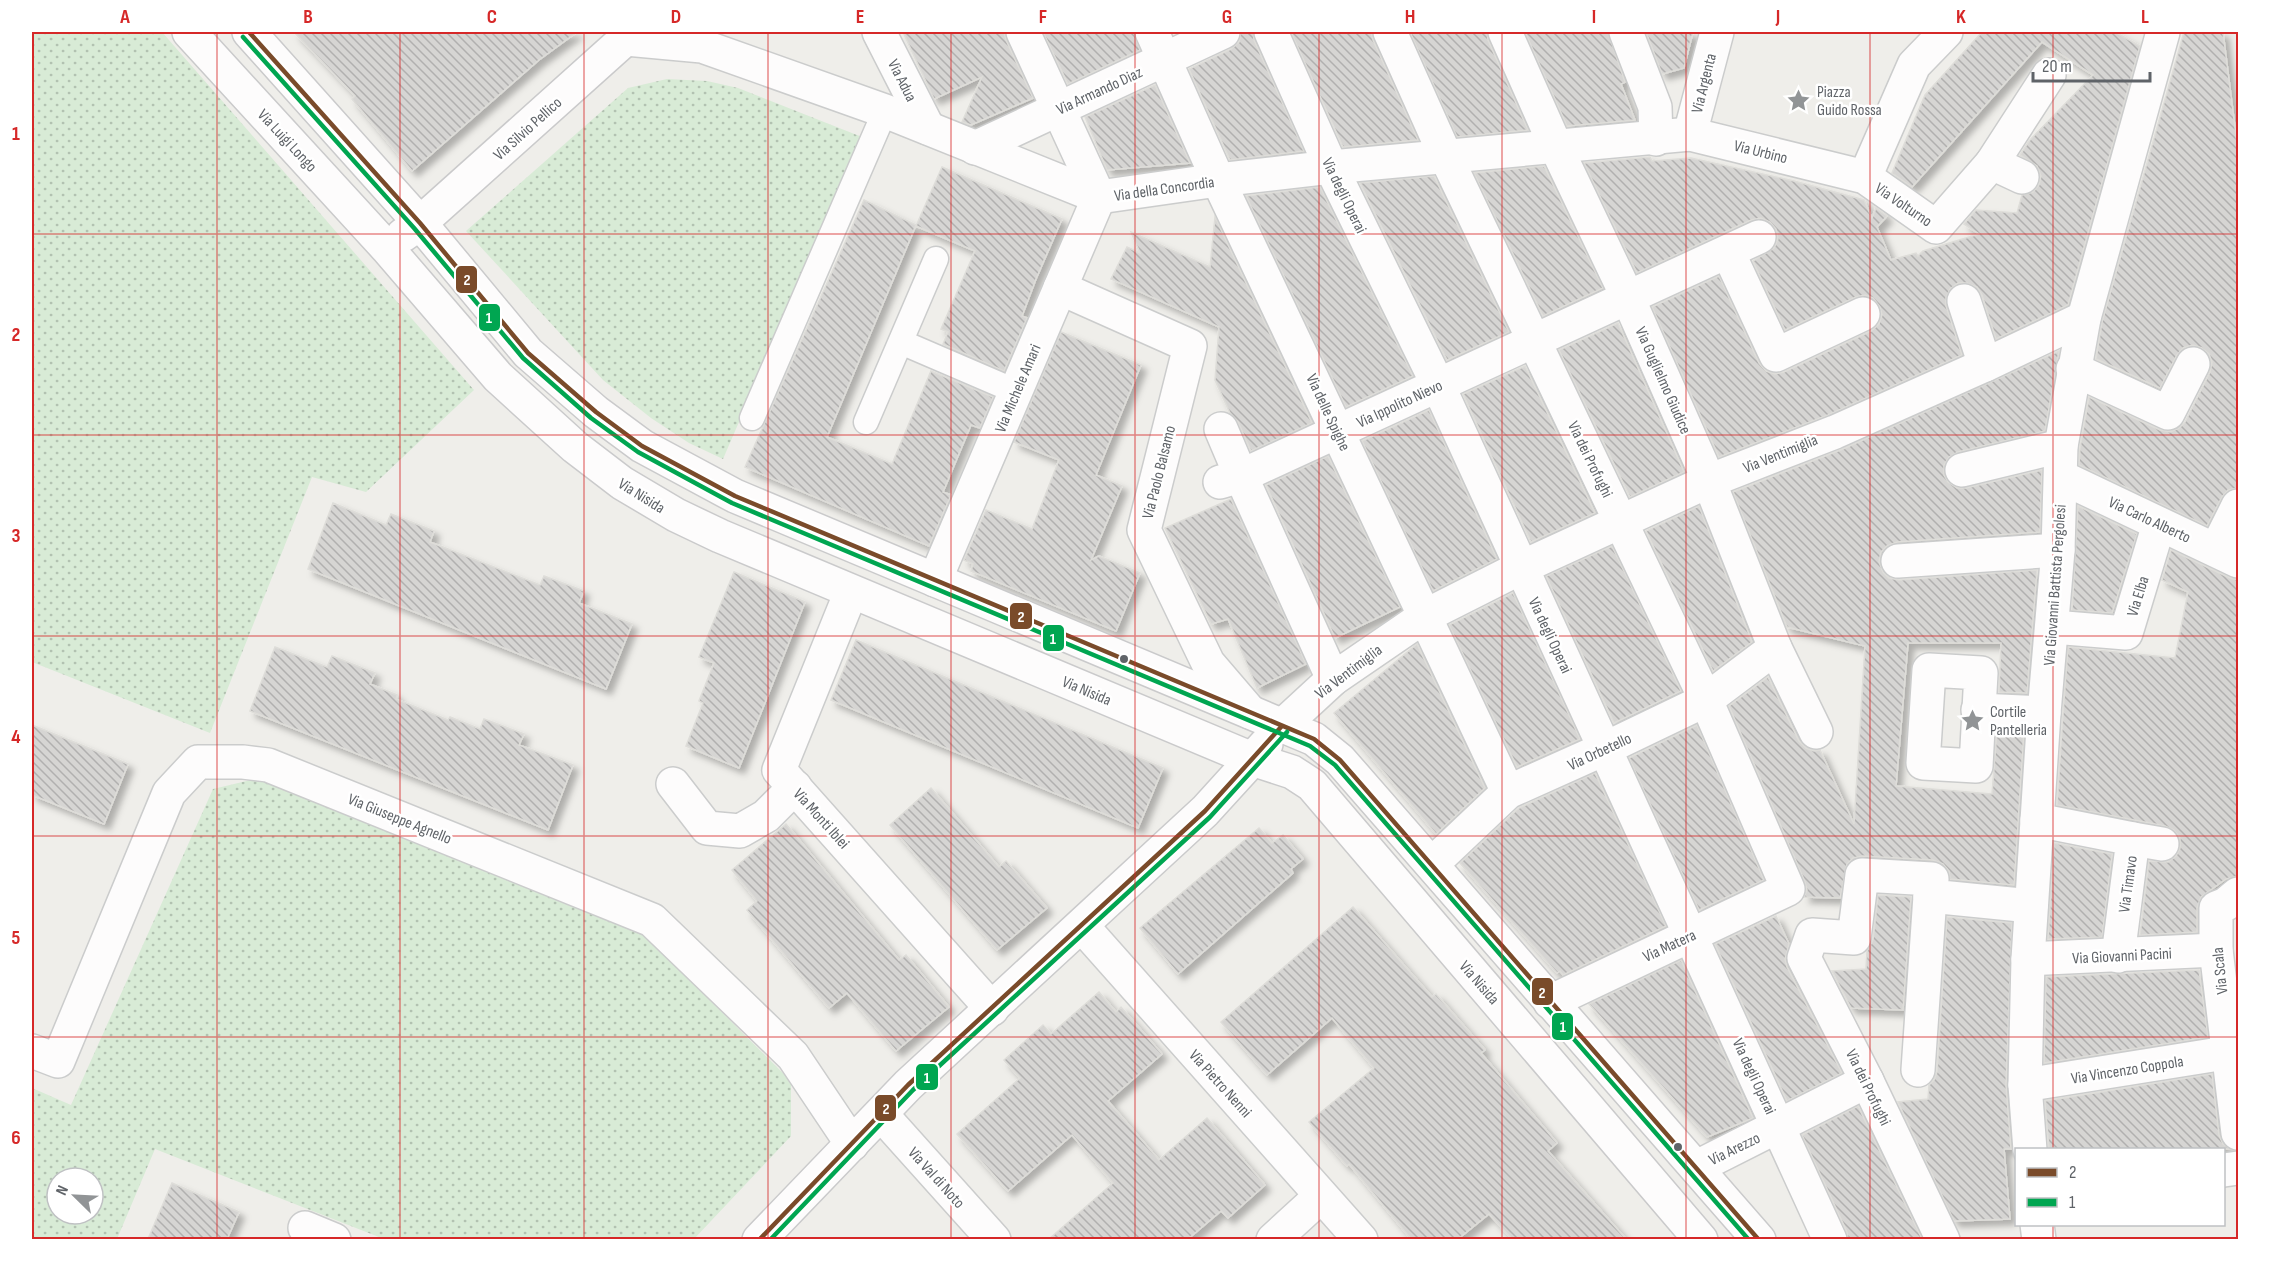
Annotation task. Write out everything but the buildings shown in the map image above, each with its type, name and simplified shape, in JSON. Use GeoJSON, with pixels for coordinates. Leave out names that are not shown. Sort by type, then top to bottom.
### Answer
{"type":"FeatureCollection","features":[{"type":"Feature","properties":{"kind":"street","name":"Via Luigi Longo"},"geometry":{"type":"LineString","coordinates":[[189,32],[387,248]]}},
{"type":"Feature","properties":{"kind":"street"},"geometry":{"type":"LineString","coordinates":[[249,32],[420,223],[528,353],[596,412],[642,446],[735,496],[1314,739],[1340,760],[1759,1239]]}},
{"type":"Feature","properties":{"kind":"street","name":"Via Adua"},"geometry":{"type":"LineString","coordinates":[[879,32],[928,128]]}},
{"type":"Feature","properties":{"kind":"street"},"geometry":{"type":"LineString","coordinates":[[1023,32],[1099,197]]}},
{"type":"Feature","properties":{"kind":"street","name":"Via Armando Diaz"},"geometry":{"type":"LineString","coordinates":[[975,148],[1060,109],[1159,45],[1223,32]]}},
{"type":"Feature","properties":{"kind":"street","name":"Via degli Operai"},"geometry":{"type":"LineString","coordinates":[[1271,32],[1331,167],[1438,385],[1520,568],[1830,1239]]}},
{"type":"Feature","properties":{"kind":"street","name":"Via dei Profughi"},"geometry":{"type":"LineString","coordinates":[[1390,32],[1446,157],[1706,700],[1788,889]]}},
{"type":"Feature","properties":{"kind":"street","name":"Via Guglielmo Giudice"},"geometry":{"type":"LineString","coordinates":[[1504,32],[1628,298],[1709,482],[1775,648],[1816,732]]}},
{"type":"Feature","properties":{"kind":"street"},"geometry":{"type":"LineString","coordinates":[[1626,32],[1655,107],[1656,139]]}},
{"type":"Feature","properties":{"kind":"street","name":"Via Argenta"},"geometry":{"type":"LineString","coordinates":[[1690,134],[1717,32]]}},
{"type":"Feature","properties":{"kind":"street"},"geometry":{"type":"LineString","coordinates":[[1865,177],[1914,65],[1946,32]]}},
{"type":"Feature","properties":{"kind":"street","name":"Via Giovanni Battista Pergolesi"},"geometry":{"type":"LineString","coordinates":[[2030,1148],[2025,1085],[2028,959],[2043,713],[2053,627],[2061,462],[2073,369],[2084,318],[2163,32]]}},
{"type":"Feature","properties":{"kind":"street","name":"Via Silvio Pellico"},"geometry":{"type":"LineString","coordinates":[[387,248],[420,223],[630,35]]}},
{"type":"Feature","properties":{"kind":"street","name":"Via della Concordia"},"geometry":{"type":"LineString","coordinates":[[630,35],[702,46],[885,111],[1099,197],[1331,167],[1656,139]]}},
{"type":"Feature","properties":{"kind":"street","name":"Via delle Spighe"},"geometry":{"type":"LineString","coordinates":[[1159,45],[1218,180],[1508,792]]}},
{"type":"Feature","properties":{"kind":"street"},"geometry":{"type":"LineString","coordinates":[[2022,177],[1992,163],[2049,75]]}},
{"type":"Feature","properties":{"kind":"street","name":"Via Urbino"},"geometry":{"type":"LineString","coordinates":[[1656,139],[1690,134],[1865,177]]}},
{"type":"Feature","properties":{"kind":"street","name":"Via Volturno"},"geometry":{"type":"LineString","coordinates":[[1865,177],[1936,227],[1992,163]]}},
{"type":"Feature","properties":{"kind":"street","name":"Via Michele Amari"},"geometry":{"type":"LineString","coordinates":[[935,580],[1099,197]]}},
{"type":"Feature","properties":{"kind":"street","name":"Via Ippolito Nievo"},"geometry":{"type":"LineString","coordinates":[[1231,479],[1759,237]]}},
{"type":"Feature","properties":{"kind":"street","name":"Via Nisida"},"geometry":{"type":"LineString","coordinates":[[387,248],[498,377],[575,447],[622,483],[693,524],[1252,759],[1292,772],[1312,785],[1701,1239]]}},
{"type":"Feature","properties":{"kind":"street"},"geometry":{"type":"LineString","coordinates":[[1728,252],[1776,355],[1863,314]]}},
{"type":"Feature","properties":{"kind":"street","name":"Via Paolo Balsamo"},"geometry":{"type":"LineString","coordinates":[[1060,288],[1190,346],[1144,530],[1208,663],[1250,712]]}},
{"type":"Feature","properties":{"kind":"street"},"geometry":{"type":"LineString","coordinates":[[1964,300],[1985,365]]}},
{"type":"Feature","properties":{"kind":"street","name":"Via Ventimiglia"},"geometry":{"type":"LineString","coordinates":[[759,1239],[908,1085],[1205,812],[1281,727],[1333,679],[1425,616],[1520,568],[1709,482],[1835,432],[2084,318]]}},
{"type":"Feature","properties":{"kind":"street"},"geometry":{"type":"LineString","coordinates":[[2073,369],[2168,412],[2193,364]]}},
{"type":"Feature","properties":{"kind":"street"},"geometry":{"type":"LineString","coordinates":[[1221,429],[1231,479],[1333,679]]}},
{"type":"Feature","properties":{"kind":"street"},"geometry":{"type":"LineString","coordinates":[[1962,470],[2061,462]]}},
{"type":"Feature","properties":{"kind":"street","name":"Via Carlo Alberto"},"geometry":{"type":"LineString","coordinates":[[2061,462],[2159,524],[2227,555]]}},
{"type":"Feature","properties":{"kind":"street"},"geometry":{"type":"LineString","coordinates":[[2227,555],[2238,506]]}},
{"type":"Feature","properties":{"kind":"street","name":"Via Elba"},"geometry":{"type":"LineString","coordinates":[[2053,627],[2126,633],[2159,524]]}},
{"type":"Feature","properties":{"kind":"street"},"geometry":{"type":"LineString","coordinates":[[1898,561],[2058,550]]}},
{"type":"Feature","properties":{"kind":"street","name":"Via Monti Iblei"},"geometry":{"type":"LineString","coordinates":[[851,592],[779,770],[992,1009]]}},
{"type":"Feature","properties":{"kind":"street","name":"Via Orbetello"},"geometry":{"type":"LineString","coordinates":[[1432,864],[1508,792],[1706,700],[1775,648]]}},
{"type":"Feature","properties":{"kind":"street"},"geometry":{"type":"LineString","coordinates":[[1978,710],[2043,713]]}},
{"type":"Feature","properties":{"kind":"street","name":"Via Giuseppe Agnello"},"geometry":{"type":"LineString","coordinates":[[32,1051],[58,1061],[170,793],[198,762],[243,762],[268,765],[652,920],[793,1056],[852,1144]]}},
{"type":"Feature","properties":{"kind":"street"},"geometry":{"type":"LineString","coordinates":[[673,784],[707,828],[740,831],[766,816],[795,787]]}},
{"type":"Feature","properties":{"kind":"street","name":"Via Timavo"},"geometry":{"type":"LineString","coordinates":[[2037,820],[2148,841],[2118,956]]}},
{"type":"Feature","properties":{"kind":"street","name":"Via dei Profughi"},"geometry":{"type":"LineString","coordinates":[[1930,896],[1932,879],[1862,875],[1854,938],[1812,935],[1804,958],[1867,1081],[1943,1239]]}},
{"type":"Feature","properties":{"kind":"street","name":"Via Matera"},"geometry":{"type":"LineString","coordinates":[[1550,1002],[1788,889]]}},
{"type":"Feature","properties":{"kind":"street","name":"Via Scala"},"geometry":{"type":"LineString","coordinates":[[2238,894],[2226,904],[2216,908],[2216,950],[2234,1052],[2238,1125]]}},
{"type":"Feature","properties":{"kind":"street"},"geometry":{"type":"LineString","coordinates":[[1918,1070],[1930,896],[2031,906]]}},
{"type":"Feature","properties":{"kind":"street","name":"Via Pietro Nenni"},"geometry":{"type":"LineString","coordinates":[[1082,926],[1360,1239]]}},
{"type":"Feature","properties":{"kind":"street","name":"Via Giovanni Pacini"},"geometry":{"type":"LineString","coordinates":[[2028,959],[2216,950]]}},
{"type":"Feature","properties":{"kind":"street","name":"Via Vincenzo Coppola"},"geometry":{"type":"LineString","coordinates":[[2025,1085],[2234,1052]]}},
{"type":"Feature","properties":{"kind":"street","name":"Via Arezzo"},"geometry":{"type":"LineString","coordinates":[[1697,1167],[1867,1081]]}},
{"type":"Feature","properties":{"kind":"street","name":"Via Val di Noto"},"geometry":{"type":"LineString","coordinates":[[881,1114],[994,1239]]}},
{"type":"Feature","properties":{"kind":"street"},"geometry":{"type":"LineString","coordinates":[[1273,1239],[1322,1196]]}},
{"type":"Feature","properties":{"kind":"lane"},"geometry":{"type":"LineString","coordinates":[[752,418],[885,111]]}},
{"type":"Feature","properties":{"kind":"lane"},"geometry":{"type":"LineString","coordinates":[[866,422],[936,259]]}},
{"type":"Feature","properties":{"kind":"lane"},"geometry":{"type":"LineString","coordinates":[[901,342],[1015,392]]}},
{"type":"Feature","properties":{"kind":"green space"},"geometry":{"type":"Polygon","coordinates":[[[35,32],[162,32],[474,390],[366,492],[312,477],[210,733],[32,662],[32,36],[35,32]]]}},
{"type":"Feature","properties":{"kind":"green space"},"geometry":{"type":"Polygon","coordinates":[[[667,79],[707,81],[738,88],[862,137],[723,459],[689,443],[651,418],[603,380],[466,231],[628,88],[667,79]]]}},
{"type":"Feature","properties":{"kind":"green space"},"geometry":{"type":"Polygon","coordinates":[[[267,776],[644,935],[791,1081],[791,1136],[694,1239],[384,1239],[155,1149],[117,1239],[32,1239],[32,1088],[71,1105],[213,789],[267,776]]]}},
{"type":"Feature","properties":{"kind":"transit line","name":"2"},"geometry":{"type":"LineString","coordinates":[[249,32],[420,223],[528,353],[596,412],[642,446],[735,496],[1314,739],[1340,760],[1759,1240]]}},
{"type":"Feature","properties":{"kind":"transit line","name":"1"},"geometry":{"type":"LineString","coordinates":[[243,37],[414,228],[523,358],[591,418],[638,452],[732,503],[1310,746],[1335,765],[1749,1240]]}},
{"type":"Feature","properties":{"kind":"transit line","name":"2"},"geometry":{"type":"LineString","coordinates":[[759,1240],[908,1085],[1205,811],[1281,727]]}},
{"type":"Feature","properties":{"kind":"transit line","name":"1"},"geometry":{"type":"LineString","coordinates":[[770,1240],[913,1090],[1210,817],[1287,732]]}},
{"type":"Feature","properties":{"kind":"place","name":"Piazza Guido Rossa"},"geometry":{"type":"Point","coordinates":[1799,100]}},
{"type":"Feature","properties":{"kind":"place","name":"Cortile Pantelleria"},"geometry":{"type":"Point","coordinates":[1972,720]}}]}
